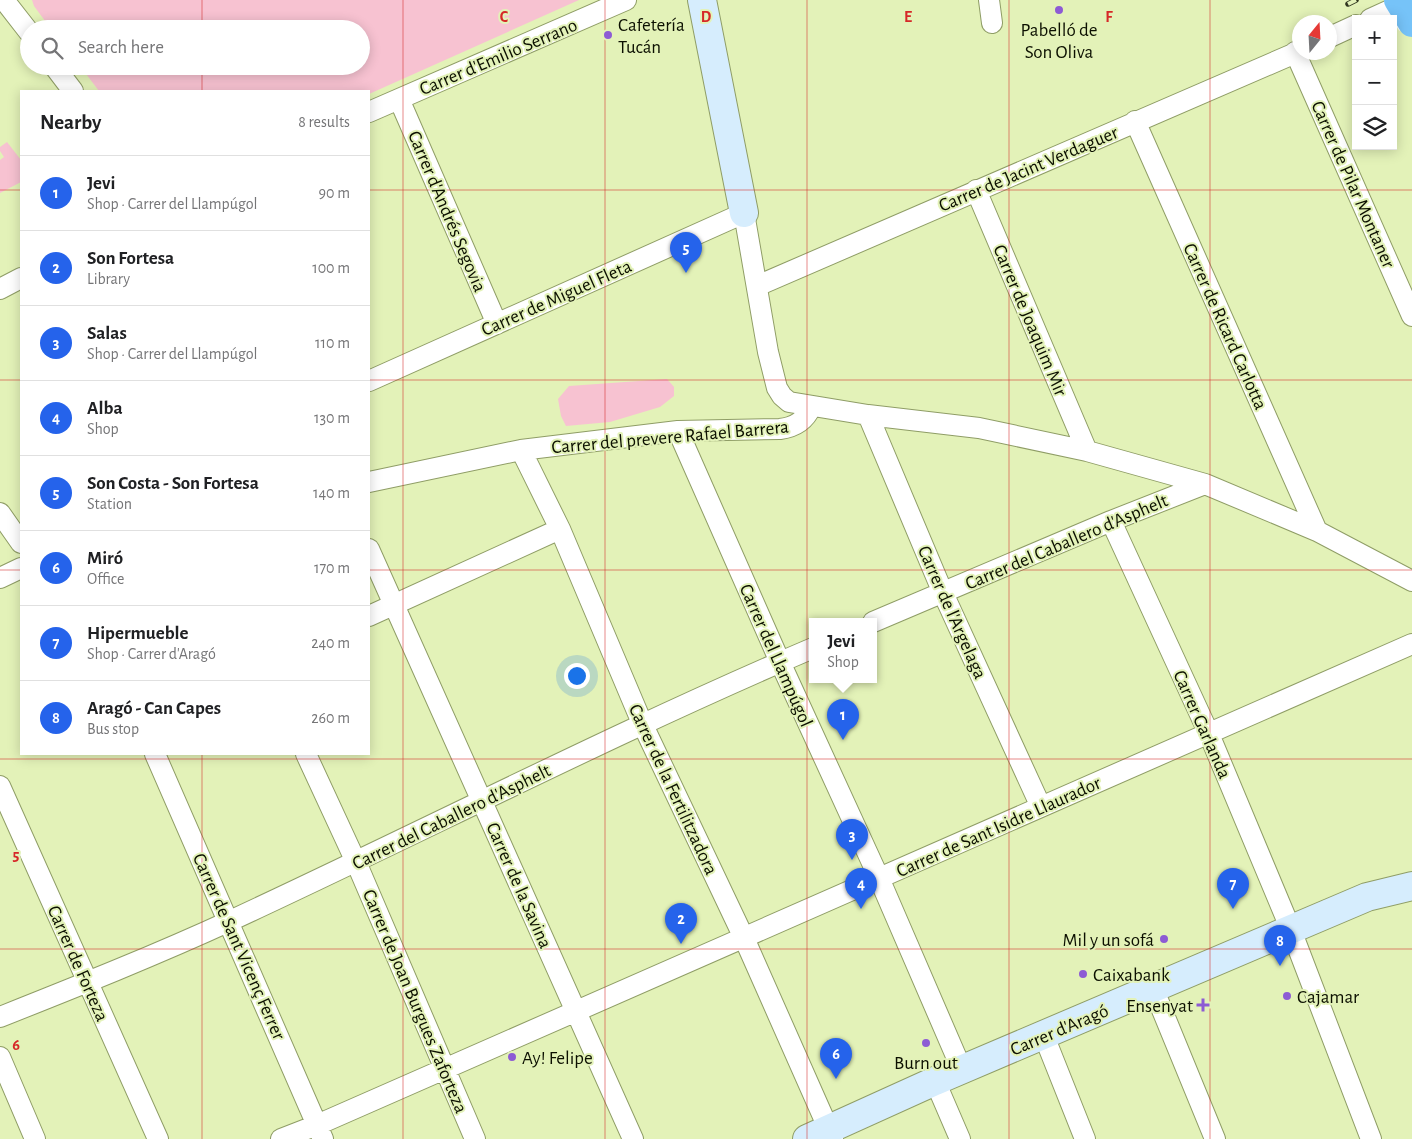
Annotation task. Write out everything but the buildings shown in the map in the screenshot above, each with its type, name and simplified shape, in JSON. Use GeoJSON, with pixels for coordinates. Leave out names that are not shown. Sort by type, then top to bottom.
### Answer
{"type":"FeatureCollection","features":[{"type":"Feature","properties":{"kind":"highway"},"geometry":{"type":"LineString","coordinates":[[1398,0],[1412,23]]}},
{"type":"Feature","properties":{"kind":"main road"},"geometry":{"type":"LineString","coordinates":[[702,0],[744,214]]}},
{"type":"Feature","properties":{"kind":"main road","name":"Carrer d'Aragó"},"geometry":{"type":"LineString","coordinates":[[1367,897],[1412,865]]}},
{"type":"Feature","properties":{"kind":"main road","name":"Carrer d'Aragó"},"geometry":{"type":"LineString","coordinates":[[823,1135],[935,1081],[1367,897],[1412,886]]}},
{"type":"Feature","properties":{"kind":"street"},"geometry":{"type":"LineString","coordinates":[[4,0],[20,20]]}},
{"type":"Feature","properties":{"kind":"street","name":"Carrer d'Emilio Serrano"},"geometry":{"type":"LineString","coordinates":[[370,112],[626,0]]}},
{"type":"Feature","properties":{"kind":"street"},"geometry":{"type":"LineString","coordinates":[[989,0],[992,23]]}},
{"type":"Feature","properties":{"kind":"street"},"geometry":{"type":"LineString","coordinates":[[1379,15],[1412,0]]}},
{"type":"Feature","properties":{"kind":"street"},"geometry":{"type":"LineString","coordinates":[[1337,34],[1352,27]]}},
{"type":"Feature","properties":{"kind":"street","name":"Carrer de Jacint Verdaguer"},"geometry":{"type":"LineString","coordinates":[[757,286],[1292,53]]}},
{"type":"Feature","properties":{"kind":"street","name":"Carrer de Pilar Montaner"},"geometry":{"type":"LineString","coordinates":[[1301,60],[1412,316]]}},
{"type":"Feature","properties":{"kind":"street"},"geometry":{"type":"LineString","coordinates":[[61,75],[72,90]]}},
{"type":"Feature","properties":{"kind":"street","name":"Carrer d'Andrés Segovia"},"geometry":{"type":"LineString","coordinates":[[399,99],[497,324]]}},
{"type":"Feature","properties":{"kind":"street","name":"Carrer de Ricard Carlotta"},"geometry":{"type":"LineString","coordinates":[[1135,121],[1317,531]]}},
{"type":"Feature","properties":{"kind":"street","name":"Carrer de Joaquim Mir"},"geometry":{"type":"LineString","coordinates":[[976,190],[1087,451]]}},
{"type":"Feature","properties":{"kind":"street"},"geometry":{"type":"LineString","coordinates":[[744,214],[768,352],[777,388],[789,402],[811,407]]}},
{"type":"Feature","properties":{"kind":"street","name":"Carrer de Miguel Fleta"},"geometry":{"type":"LineString","coordinates":[[370,381],[744,214]]}},
{"type":"Feature","properties":{"kind":"street"},"geometry":{"type":"LineString","coordinates":[[0,289],[20,279]]}},
{"type":"Feature","properties":{"kind":"street","name":"Carrer del prevere Rafael Barrera"},"geometry":{"type":"LineString","coordinates":[[521,450],[678,431],[780,429],[792,427],[802,421],[811,407],[979,428],[1087,451],[1205,484],[1317,531],[1412,581]]}},
{"type":"Feature","properties":{"kind":"street","name":"Carrer de l'Argelaga"},"geometry":{"type":"LineString","coordinates":[[868,415],[943,593],[1041,807]]}},
{"type":"Feature","properties":{"kind":"street","name":"Carrer del Llampúgol"},"geometry":{"type":"LineString","coordinates":[[678,431],[780,662],[879,878],[962,1070]]}},
{"type":"Feature","properties":{"kind":"street"},"geometry":{"type":"LineString","coordinates":[[370,482],[521,450]]}},
{"type":"Feature","properties":{"kind":"street","name":"Carrer de la Fertilitzadora"},"geometry":{"type":"LineString","coordinates":[[521,450],[560,529],[642,723],[744,938],[823,1135]]}},
{"type":"Feature","properties":{"kind":"street","name":"Carrer del Caballero d'Asphelt"},"geometry":{"type":"LineString","coordinates":[[877,620],[1111,521],[1205,484]]}},
{"type":"Feature","properties":{"kind":"street"},"geometry":{"type":"LineString","coordinates":[[0,513],[20,542]]}},
{"type":"Feature","properties":{"kind":"street","name":"Carrer Garlanda"},"geometry":{"type":"LineString","coordinates":[[1111,521],[1209,734],[1291,930],[1371,1139]]}},
{"type":"Feature","properties":{"kind":"street"},"geometry":{"type":"LineString","coordinates":[[370,616],[560,529]]}},
{"type":"Feature","properties":{"kind":"street","name":"Carrer de la Savina"},"geometry":{"type":"LineString","coordinates":[[370,551],[633,1139]]}},
{"type":"Feature","properties":{"kind":"street"},"geometry":{"type":"LineString","coordinates":[[0,578],[20,568]]}},
{"type":"Feature","properties":{"kind":"street","name":"Carrer de Sant Isidre Llaurador"},"geometry":{"type":"LineString","coordinates":[[281,1139],[320,1132],[444,1069],[1412,644]]}},
{"type":"Feature","properties":{"kind":"street","name":"Carrer del Caballero d'Asphelt"},"geometry":{"type":"LineString","coordinates":[[0,1017],[88,982],[229,921],[356,862],[642,723],[809,650]]}},
{"type":"Feature","properties":{"kind":"street","name":"Carrer de Sant Vicenç Ferrer"},"geometry":{"type":"LineString","coordinates":[[155,755],[320,1132]]}},
{"type":"Feature","properties":{"kind":"street","name":"Carrer de Joan Burgues Zaforteza"},"geometry":{"type":"LineString","coordinates":[[306,755],[356,862],[475,1139]]}},
{"type":"Feature","properties":{"kind":"street","name":"Carrer de Forteza"},"geometry":{"type":"LineString","coordinates":[[0,786],[158,1139]]}},
{"type":"Feature","properties":{"kind":"street"},"geometry":{"type":"LineString","coordinates":[[1154,988],[1215,1139]]}},
{"type":"Feature","properties":{"kind":"street"},"geometry":{"type":"LineString","coordinates":[[1044,1036],[1085,1139]]}},
{"type":"Feature","properties":{"kind":"street"},"geometry":{"type":"LineString","coordinates":[[0,1057],[36,1139]]}},
{"type":"Feature","properties":{"kind":"street"},"geometry":{"type":"LineString","coordinates":[[935,1081],[960,1139]]}},
{"type":"Feature","properties":{"kind":"shaded area"},"geometry":{"type":"Polygon","coordinates":[[[32,0],[579,0],[370,94],[370,90],[98,90],[87,75],[370,75],[370,20],[44,20],[32,0]]]}},
{"type":"Feature","properties":{"kind":"shaded area"},"geometry":{"type":"Polygon","coordinates":[[[7,142],[20,159],[20,183],[0,193],[0,160],[4,157],[0,147],[7,142]]]}},
{"type":"Feature","properties":{"kind":"shaded area"},"geometry":{"type":"Polygon","coordinates":[[[667,379],[674,387],[674,396],[660,407],[610,422],[566,426],[561,416],[558,399],[569,386],[667,379]]]}},
{"type":"Feature","properties":{"kind":"railway"},"geometry":{"type":"LineString","coordinates":[[1348,4],[1356,0]]}},
{"type":"Feature","properties":{"kind":"place","name":"Pabelló de Son Oliva"},"geometry":{"type":"Point","coordinates":[1059,10]}},
{"type":"Feature","properties":{"kind":"place","name":"Cafetería Tucán"},"geometry":{"type":"Point","coordinates":[608,35]}},
{"type":"Feature","properties":{"kind":"place","name":"Son Costa - Son Fortesa"},"geometry":{"type":"Point","coordinates":[686,273]}},
{"type":"Feature","properties":{"kind":"place","name":"Jevi"},"geometry":{"type":"Point","coordinates":[843,740]}},
{"type":"Feature","properties":{"kind":"place","name":"Salas"},"geometry":{"type":"Point","coordinates":[852,860]}},
{"type":"Feature","properties":{"kind":"place","name":"Alba"},"geometry":{"type":"Point","coordinates":[861,909]}},
{"type":"Feature","properties":{"kind":"place","name":"Hipermueble"},"geometry":{"type":"Point","coordinates":[1233,909]}},
{"type":"Feature","properties":{"kind":"place","name":"Mil y un sofá"},"geometry":{"type":"Point","coordinates":[1164,939]}},
{"type":"Feature","properties":{"kind":"place","name":"Son Fortesa"},"geometry":{"type":"Point","coordinates":[681,944]}},
{"type":"Feature","properties":{"kind":"place","name":"Aragó - Can Capes"},"geometry":{"type":"Point","coordinates":[1280,966]}},
{"type":"Feature","properties":{"kind":"place","name":"Caixabank"},"geometry":{"type":"Point","coordinates":[1083,974]}},
{"type":"Feature","properties":{"kind":"place","name":"Cajamar"},"geometry":{"type":"Point","coordinates":[1287,996]}},
{"type":"Feature","properties":{"kind":"place","name":"Ensenyat"},"geometry":{"type":"Point","coordinates":[1203,1005]}},
{"type":"Feature","properties":{"kind":"place","name":"Burn out"},"geometry":{"type":"Point","coordinates":[926,1043]}},
{"type":"Feature","properties":{"kind":"place","name":"Ay! Felipe"},"geometry":{"type":"Point","coordinates":[512,1057]}},
{"type":"Feature","properties":{"kind":"place","name":"Miró"},"geometry":{"type":"Point","coordinates":[836,1079]}}]}
